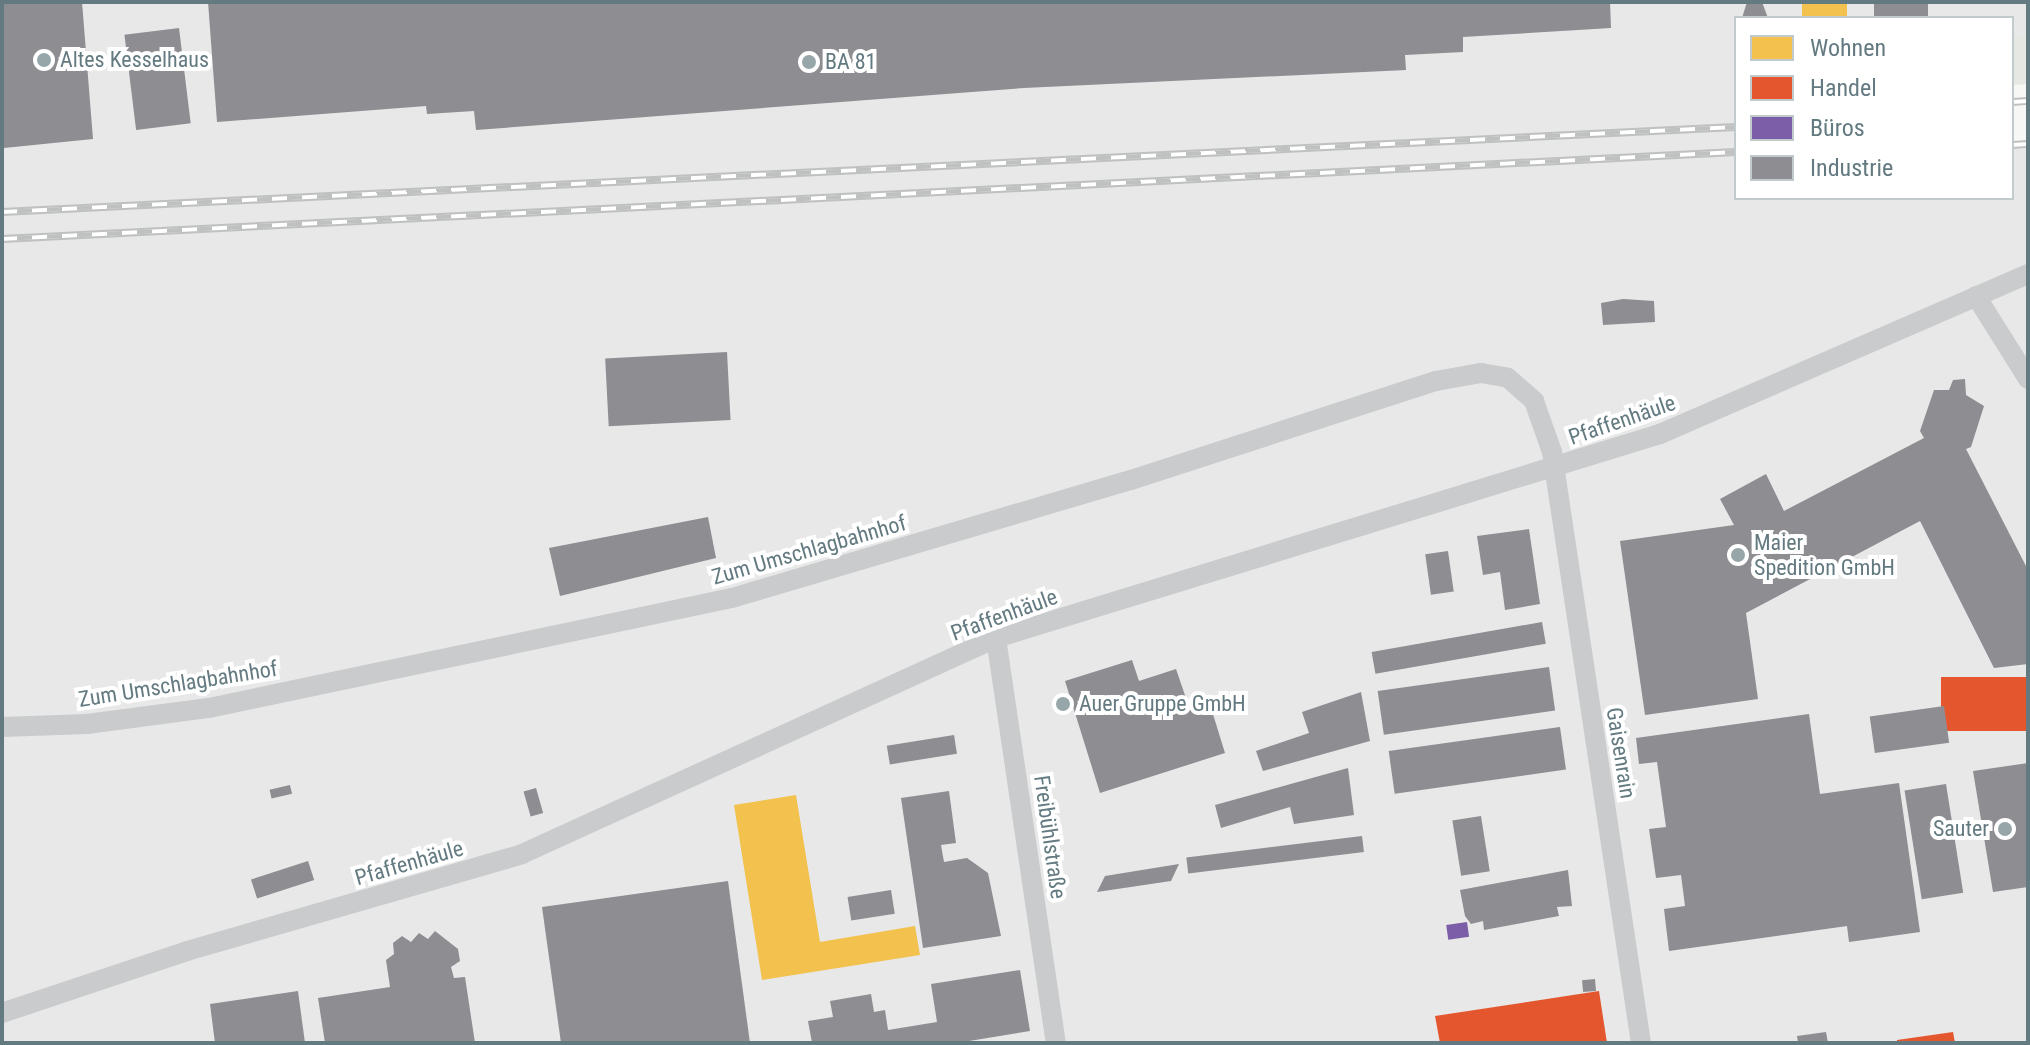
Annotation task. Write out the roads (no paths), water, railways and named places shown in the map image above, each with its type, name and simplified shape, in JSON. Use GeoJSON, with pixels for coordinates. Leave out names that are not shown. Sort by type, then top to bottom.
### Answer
{"type":"FeatureCollection","features":[{"type":"Feature","properties":{"kind":"street","name":"Pfaffenhäule"},"geometry":{"type":"LineString","coordinates":[[2,1013],[187,951],[522,854],[996,638],[1553,470],[1695,420],[2028,274]]}},
{"type":"Feature","properties":{"kind":"street"},"geometry":{"type":"LineString","coordinates":[[1976,296],[2028,379]]}},
{"type":"Feature","properties":{"kind":"street","name":"Zum Umschlagbahnhof"},"geometry":{"type":"LineString","coordinates":[[2,727],[87,724],[209,708],[732,598],[1116,485],[1436,381],[1481,373],[1508,378],[1534,401],[1544,421],[1553,470]]}},
{"type":"Feature","properties":{"kind":"street","name":"Gaisenrain"},"geometry":{"type":"LineString","coordinates":[[1553,470],[1641,1043]]}},
{"type":"Feature","properties":{"kind":"street","name":"Freibühlstraße"},"geometry":{"type":"LineString","coordinates":[[996,638],[1056,1043]]}},
{"type":"Feature","properties":{"kind":"railway"},"geometry":{"type":"LineString","coordinates":[[2014,102],[2028,101]]}},
{"type":"Feature","properties":{"kind":"railway"},"geometry":{"type":"LineString","coordinates":[[2,212],[1734,127]]}},
{"type":"Feature","properties":{"kind":"railway"},"geometry":{"type":"LineString","coordinates":[[2014,145],[2028,144]]}},
{"type":"Feature","properties":{"kind":"railway"},"geometry":{"type":"LineString","coordinates":[[2,239],[1734,152]]}},
{"type":"Feature","properties":{"kind":"place","name":"Altes Kesselhaus"},"geometry":{"type":"Point","coordinates":[44,60]}},
{"type":"Feature","properties":{"kind":"place","name":"BA 81"},"geometry":{"type":"Point","coordinates":[809,62]}},
{"type":"Feature","properties":{"kind":"place","name":"Maier Spedition GmbH"},"geometry":{"type":"Point","coordinates":[1738,555]}},
{"type":"Feature","properties":{"kind":"place","name":"Auer Gruppe GmbH"},"geometry":{"type":"Point","coordinates":[1063,704]}},
{"type":"Feature","properties":{"kind":"place","name":"Sauter"},"geometry":{"type":"Point","coordinates":[2005,829]}}]}
